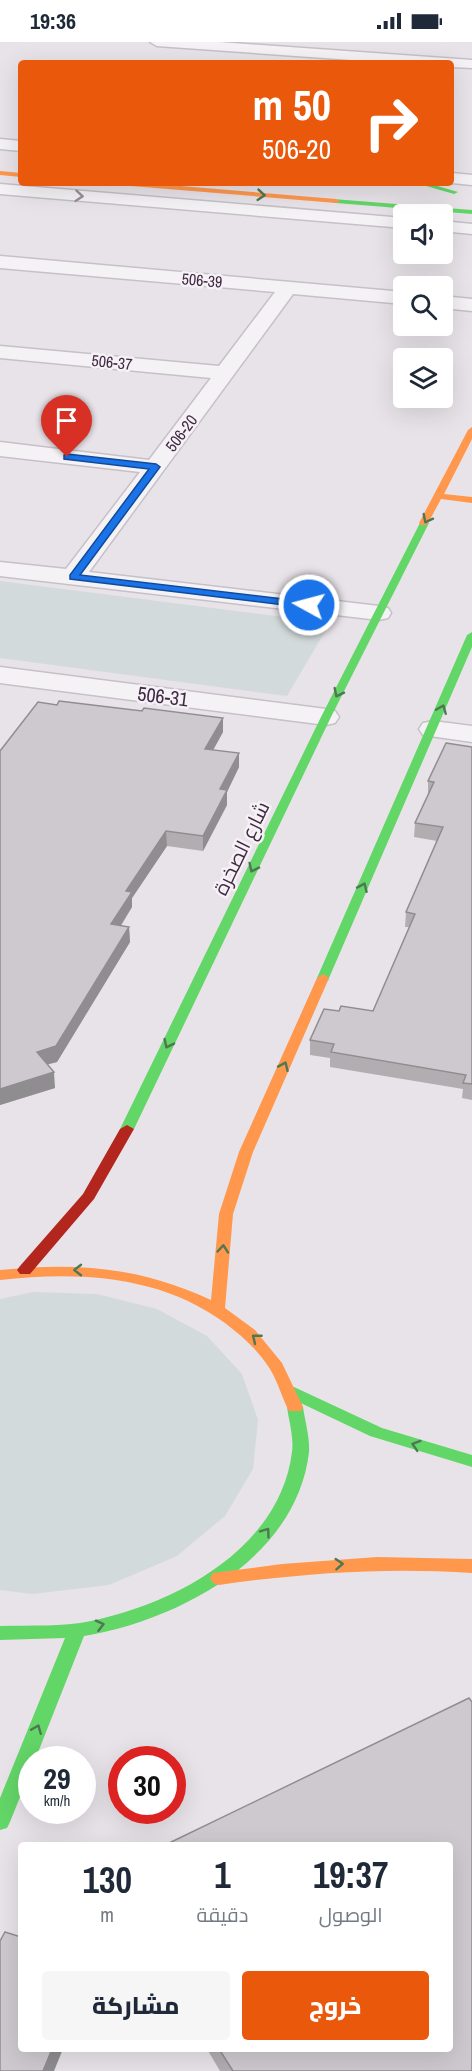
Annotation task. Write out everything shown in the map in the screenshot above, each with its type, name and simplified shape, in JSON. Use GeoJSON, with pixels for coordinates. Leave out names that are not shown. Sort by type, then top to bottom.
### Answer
{"type":"FeatureCollection","features":[{"type":"Feature","properties":{"kind":"street"},"geometry":{"type":"LineString","coordinates":[[157,42],[267,50],[290,46],[432,60]]}},
{"type":"Feature","properties":{"kind":"street"},"geometry":{"type":"LineString","coordinates":[[258,60],[267,50]]}},
{"type":"Feature","properties":{"kind":"street"},"geometry":{"type":"LineString","coordinates":[[454,62],[472,64]]}},
{"type":"Feature","properties":{"kind":"street"},"geometry":{"type":"LineString","coordinates":[[0,144],[18,146]]}},
{"type":"Feature","properties":{"kind":"street"},"geometry":{"type":"LineString","coordinates":[[0,156],[18,158]]}},
{"type":"Feature","properties":{"kind":"street"},"geometry":{"type":"LineString","coordinates":[[0,173],[18,175]]}},
{"type":"Feature","properties":{"kind":"street"},"geometry":{"type":"LineString","coordinates":[[454,185],[472,180]]}},
{"type":"Feature","properties":{"kind":"street"},"geometry":{"type":"LineString","coordinates":[[454,185],[472,193]]}},
{"type":"Feature","properties":{"kind":"street"},"geometry":{"type":"LineString","coordinates":[[154,186],[472,213]]}},
{"type":"Feature","properties":{"kind":"street"},"geometry":{"type":"LineString","coordinates":[[0,189],[393,222]]}},
{"type":"Feature","properties":{"kind":"street"},"geometry":{"type":"LineString","coordinates":[[453,214],[472,213]]}},
{"type":"Feature","properties":{"kind":"street"},"geometry":{"type":"LineString","coordinates":[[328,217],[393,216]]}},
{"type":"Feature","properties":{"kind":"street"},"geometry":{"type":"LineString","coordinates":[[453,227],[472,229]]}},
{"type":"Feature","properties":{"kind":"street","name":"506-39"},"geometry":{"type":"LineString","coordinates":[[0,262],[393,297]]}},
{"type":"Feature","properties":{"kind":"street","name":"506-20"},"geometry":{"type":"LineString","coordinates":[[73,577],[288,288]]}},
{"type":"Feature","properties":{"kind":"street"},"geometry":{"type":"LineString","coordinates":[[453,303],[472,305]]}},
{"type":"Feature","properties":{"kind":"street","name":"506-37"},"geometry":{"type":"LineString","coordinates":[[0,352],[225,373]]}},
{"type":"Feature","properties":{"kind":"street","name":"شارع الصخرة"},"geometry":{"type":"LineString","coordinates":[[25,1270],[89,1196],[123,1138],[326,717],[472,430]]}},
{"type":"Feature","properties":{"kind":"street"},"geometry":{"type":"LineString","coordinates":[[0,449],[156,467]]}},
{"type":"Feature","properties":{"kind":"street"},"geometry":{"type":"LineString","coordinates":[[438,496],[472,500]]}},
{"type":"Feature","properties":{"kind":"street"},"geometry":{"type":"LineString","coordinates":[[0,569],[379,613]]}},
{"type":"Feature","properties":{"kind":"street"},"geometry":{"type":"LineString","coordinates":[[218,1308],[226,1214],[246,1152],[433,729],[472,635]]}},
{"type":"Feature","properties":{"kind":"street","name":"506-31"},"geometry":{"type":"LineString","coordinates":[[2,678],[326,717]]}},
{"type":"Feature","properties":{"kind":"street"},"geometry":{"type":"LineString","coordinates":[[433,729],[472,734]]}},
{"type":"Feature","properties":{"kind":"street"},"geometry":{"type":"LineString","coordinates":[[0,1275],[25,1270],[94,1270],[160,1282],[218,1308],[265,1346],[294,1393],[303,1440],[293,1489],[264,1537],[219,1578],[153,1612],[77,1631],[0,1633]]}},
{"type":"Feature","properties":{"kind":"street"},"geometry":{"type":"LineString","coordinates":[[294,1393],[376,1432],[472,1461]]}},
{"type":"Feature","properties":{"kind":"street"},"geometry":{"type":"LineString","coordinates":[[219,1578],[297,1567],[376,1562],[472,1566]]}},
{"type":"Feature","properties":{"kind":"street"},"geometry":{"type":"LineString","coordinates":[[0,1822],[77,1631]]}},
{"type":"Feature","properties":{"kind":"shaded area"},"geometry":{"type":"Polygon","coordinates":[[[0,581],[330,623],[287,696],[0,658],[0,581]]]}},
{"type":"Feature","properties":{"kind":"shaded area"},"geometry":{"type":"Polygon","coordinates":[[[33,1292],[97,1294],[157,1309],[207,1336],[242,1374],[258,1420],[253,1469],[225,1516],[177,1556],[109,1585],[32,1594],[0,1590],[0,1299],[33,1292]]]}},
{"type":"Feature","properties":{"kind":"building"},"geometry":{"type":"Polygon","coordinates":[[[59,701],[142,711],[144,708],[223,718],[205,749],[239,753],[220,789],[227,790],[203,836],[166,831],[126,891],[132,892],[111,924],[129,927],[56,1046],[37,1052],[54,1072],[0,1089],[0,751],[38,702],[57,705],[59,701]]]}},
{"type":"Feature","properties":{"kind":"building"},"geometry":{"type":"Polygon","coordinates":[[[446,743],[472,747],[472,1084],[463,1083],[466,1075],[331,1052],[334,1044],[310,1040],[324,1009],[339,1011],[341,1006],[373,1011],[415,914],[406,912],[443,827],[415,823],[434,782],[428,781],[446,743]]]}},
{"type":"Feature","properties":{"kind":"building"},"geometry":{"type":"Polygon","coordinates":[[[469,1698],[472,1702],[472,2071],[233,2071],[221,2052],[453,2052],[453,1842],[171,1842],[469,1698]]]}},
{"type":"Feature","properties":{"kind":"building"},"geometry":{"type":"Polygon","coordinates":[[[5,1932],[18,1936],[18,2052],[51,2052],[43,2071],[0,2071],[0,1941],[5,1932]]]}},
{"type":"Feature","properties":{"kind":"traffic: fast"},"geometry":{"type":"LineString","coordinates":[[431,186],[454,192]]}},
{"type":"Feature","properties":{"kind":"traffic: fast"},"geometry":{"type":"LineString","coordinates":[[336,201],[472,212]]}},
{"type":"Feature","properties":{"kind":"traffic: fast"},"geometry":{"type":"LineString","coordinates":[[127,1129],[326,717],[424,523]]}},
{"type":"Feature","properties":{"kind":"traffic: fast"},"geometry":{"type":"LineString","coordinates":[[323,978],[472,635]]}},
{"type":"Feature","properties":{"kind":"traffic: fast"},"geometry":{"type":"LineString","coordinates":[[294,1393],[376,1432],[472,1461]]}},
{"type":"Feature","properties":{"kind":"traffic: fast"},"geometry":{"type":"LineString","coordinates":[[0,1633],[80,1630],[130,1618],[170,1602],[209,1581],[244,1555],[273,1525],[293,1489],[301,1450],[295,1407]]}},
{"type":"Feature","properties":{"kind":"traffic: fast"},"geometry":{"type":"LineString","coordinates":[[0,1822],[77,1631]]}},
{"type":"Feature","properties":{"kind":"traffic: slow"},"geometry":{"type":"LineString","coordinates":[[0,173],[18,175]]}},
{"type":"Feature","properties":{"kind":"traffic: slow"},"geometry":{"type":"LineString","coordinates":[[155,186],[336,201]]}},
{"type":"Feature","properties":{"kind":"traffic: slow"},"geometry":{"type":"LineString","coordinates":[[424,523],[472,430]]}},
{"type":"Feature","properties":{"kind":"traffic: slow"},"geometry":{"type":"LineString","coordinates":[[438,496],[472,500]]}},
{"type":"Feature","properties":{"kind":"traffic: slow"},"geometry":{"type":"LineString","coordinates":[[218,1308],[226,1214],[246,1152],[323,978]]}},
{"type":"Feature","properties":{"kind":"traffic: slow"},"geometry":{"type":"LineString","coordinates":[[0,1275],[42,1270],[87,1271],[132,1277],[175,1289],[215,1308],[249,1334],[276,1366],[295,1407]]}},
{"type":"Feature","properties":{"kind":"traffic: slow"},"geometry":{"type":"LineString","coordinates":[[219,1578],[345,1565],[408,1563],[472,1566]]}},
{"type":"Feature","properties":{"kind":"traffic: jam"},"geometry":{"type":"LineString","coordinates":[[25,1270],[89,1196],[127,1129]]}},
{"type":"Feature","properties":{"kind":"route"},"geometry":{"type":"LineString","coordinates":[[67,457],[156,467],[73,577],[309,605]]}}]}
